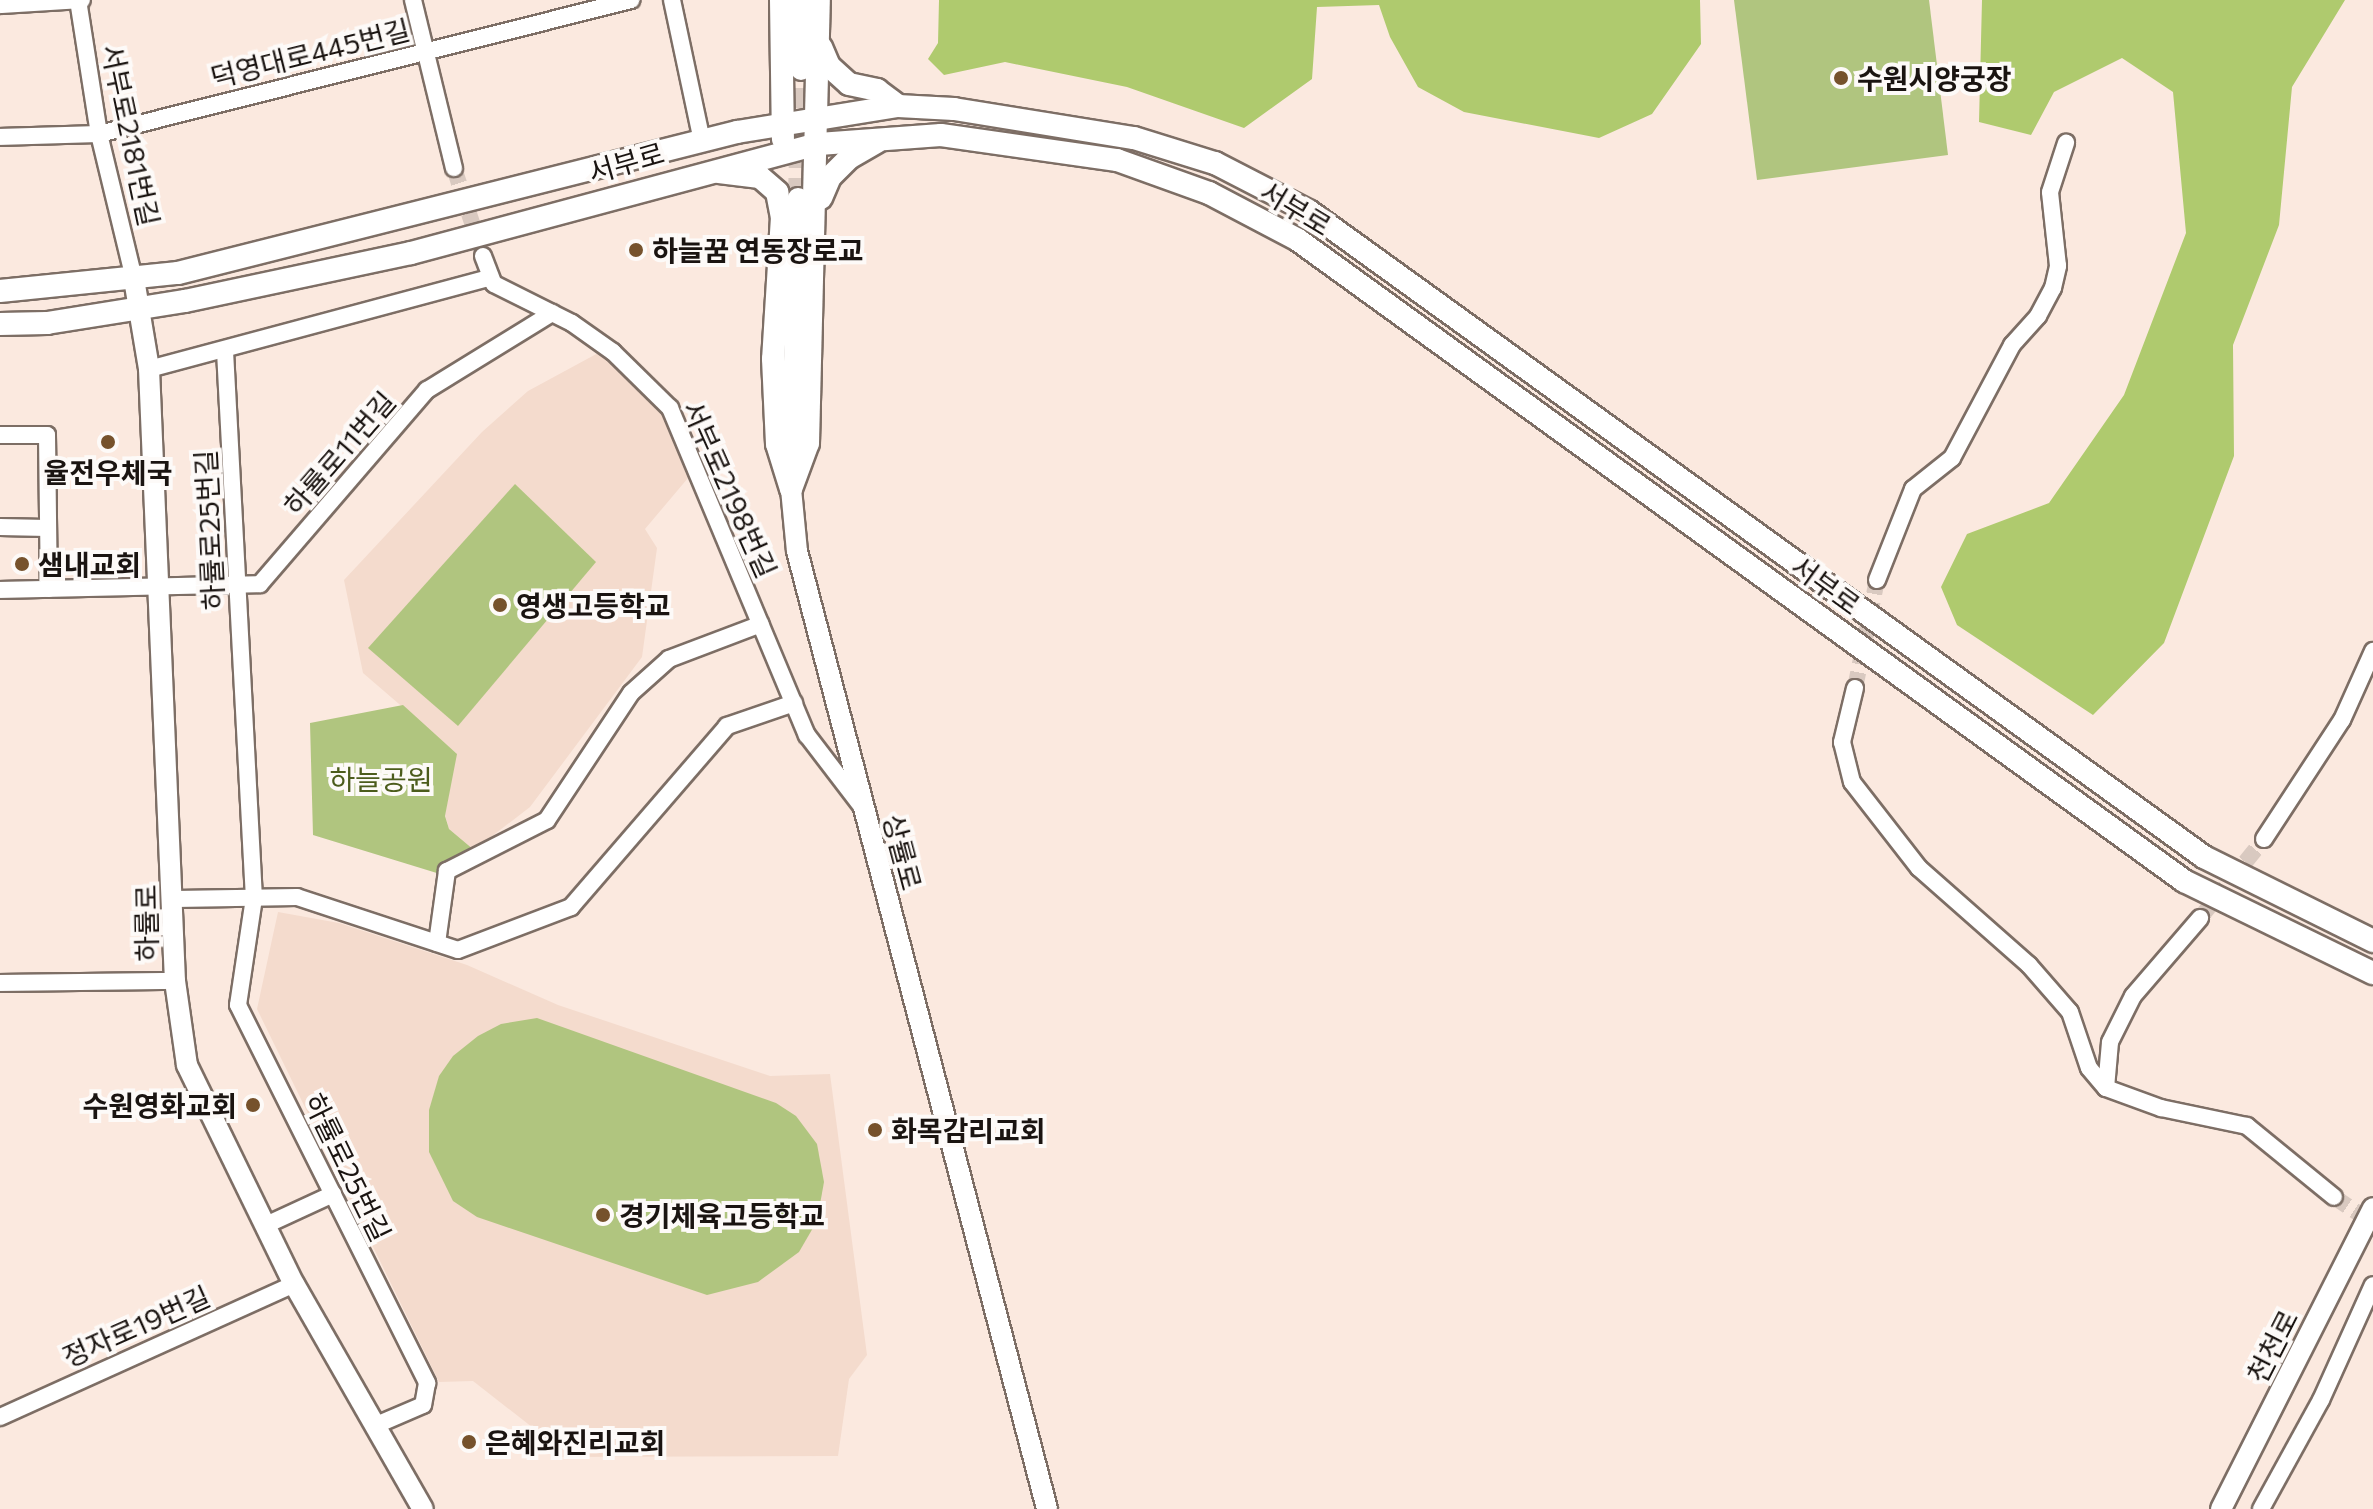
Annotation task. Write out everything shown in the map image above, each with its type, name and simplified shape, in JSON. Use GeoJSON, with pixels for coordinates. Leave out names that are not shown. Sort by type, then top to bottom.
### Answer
{"type":"FeatureCollection","features":[{"type":"Feature","properties":{"kind":"main road"},"geometry":{"type":"LineString","coordinates":[[781,0],[781,124],[785,150]]}},
{"type":"Feature","properties":{"kind":"main road"},"geometry":{"type":"LineString","coordinates":[[791,489],[808,443],[808,202],[819,144],[819,0]]}},
{"type":"Feature","properties":{"kind":"main road"},"geometry":{"type":"LineString","coordinates":[[818,38],[829,66],[849,84],[877,90],[898,106]]}},
{"type":"Feature","properties":{"kind":"main road","name":"서부로"},"geometry":{"type":"LineString","coordinates":[[0,291],[178,273],[702,141],[781,124],[898,106],[954,109],[1134,138],[1215,163],[1310,212],[2204,857],[2373,941]]}},
{"type":"Feature","properties":{"kind":"main road","name":"서부로"},"geometry":{"type":"LineString","coordinates":[[0,324],[47,323],[140,308],[411,253],[709,170],[819,144],[941,135],[1117,160],[1209,193],[1298,240],[2184,881],[2373,973]]}},
{"type":"Feature","properties":{"kind":"main road"},"geometry":{"type":"LineString","coordinates":[[808,202],[849,158],[885,138]]}},
{"type":"Feature","properties":{"kind":"main road"},"geometry":{"type":"LineString","coordinates":[[709,170],[760,177],[777,192],[782,217],[773,359],[777,444],[791,489]]}},
{"type":"Feature","properties":{"kind":"street"},"geometry":{"type":"LineString","coordinates":[[0,5],[80,0]]}},
{"type":"Feature","properties":{"kind":"street","name":"서부로2181번길"},"geometry":{"type":"LineString","coordinates":[[80,0],[99,134],[134,279]]}},
{"type":"Feature","properties":{"kind":"street"},"geometry":{"type":"LineString","coordinates":[[413,0],[454,168]]}},
{"type":"Feature","properties":{"kind":"street","name":"덕영대로445번길"},"geometry":{"type":"LineString","coordinates":[[0,137],[99,134],[631,0]]}},
{"type":"Feature","properties":{"kind":"street"},"geometry":{"type":"LineString","coordinates":[[672,0],[702,141]]}},
{"type":"Feature","properties":{"kind":"street"},"geometry":{"type":"LineString","coordinates":[[801,0],[801,70]]}},
{"type":"Feature","properties":{"kind":"street"},"geometry":{"type":"LineString","coordinates":[[1877,580],[1913,489],[1952,458],[2012,345],[2038,316],[2053,288],[2058,266],[2050,192],[2066,143]]}},
{"type":"Feature","properties":{"kind":"street"},"geometry":{"type":"LineString","coordinates":[[149,369],[489,278],[483,256]]}},
{"type":"Feature","properties":{"kind":"street","name":"서부로2198번길"},"geometry":{"type":"LineString","coordinates":[[489,278],[613,352],[670,408],[794,703],[823,762],[862,807]]}},
{"type":"Feature","properties":{"kind":"street","name":"하률로"},"geometry":{"type":"LineString","coordinates":[[134,279],[149,369],[175,899],[175,981],[187,1065],[294,1284],[422,1509]]}},
{"type":"Feature","properties":{"kind":"street","name":"하률로11번길"},"geometry":{"type":"LineString","coordinates":[[0,590],[260,584],[427,390],[552,313]]}},
{"type":"Feature","properties":{"kind":"street","name":"하률로25번길"},"geometry":{"type":"LineString","coordinates":[[225,351],[254,898],[238,1005],[427,1383],[423,1405],[374,1426]]}},
{"type":"Feature","properties":{"kind":"street"},"geometry":{"type":"LineString","coordinates":[[0,435],[47,435],[49,589]]}},
{"type":"Feature","properties":{"kind":"street","name":"상률로"},"geometry":{"type":"LineString","coordinates":[[791,489],[797,551],[1047,1509]]}},
{"type":"Feature","properties":{"kind":"street"},"geometry":{"type":"LineString","coordinates":[[0,527],[47,528]]}},
{"type":"Feature","properties":{"kind":"street"},"geometry":{"type":"LineString","coordinates":[[437,943],[447,871],[547,820],[631,693],[669,659],[761,624]]}},
{"type":"Feature","properties":{"kind":"street"},"geometry":{"type":"LineString","coordinates":[[2264,839],[2342,720],[2373,651]]}},
{"type":"Feature","properties":{"kind":"street"},"geometry":{"type":"LineString","coordinates":[[1855,688],[1842,742],[1852,782],[1919,868],[2029,965],[2070,1012],[2089,1068],[2106,1088],[2161,1108],[2247,1126],[2334,1197]]}},
{"type":"Feature","properties":{"kind":"street"},"geometry":{"type":"LineString","coordinates":[[175,899],[297,897],[458,950],[571,907],[727,726],[794,703]]}},
{"type":"Feature","properties":{"kind":"street"},"geometry":{"type":"LineString","coordinates":[[2106,1088],[2110,1042],[2133,996],[2200,918]]}},
{"type":"Feature","properties":{"kind":"street"},"geometry":{"type":"LineString","coordinates":[[0,983],[175,981]]}},
{"type":"Feature","properties":{"kind":"street"},"geometry":{"type":"LineString","coordinates":[[266,1225],[333,1194]]}},
{"type":"Feature","properties":{"kind":"street","name":"천천로"},"geometry":{"type":"LineString","coordinates":[[2221,1509],[2373,1208]]}},
{"type":"Feature","properties":{"kind":"street","name":"정자로19번길"},"geometry":{"type":"LineString","coordinates":[[0,1417],[294,1284]]}},
{"type":"Feature","properties":{"kind":"street"},"geometry":{"type":"LineString","coordinates":[[2261,1509],[2321,1400],[2333,1364],[2373,1285]]}},
{"type":"Feature","properties":{"kind":"shaded area","name":"영생고등학교"},"geometry":{"type":"Polygon","coordinates":[[[600,352],[663,416],[688,478],[645,529],[657,548],[642,657],[530,807],[474,850],[449,829],[445,815],[456,753],[363,673],[344,580],[482,432],[528,391],[600,352]]]}},
{"type":"Feature","properties":{"kind":"shaded area","name":"경기체육고등학교"},"geometry":{"type":"Polygon","coordinates":[[[278,912],[339,923],[467,965],[558,1005],[770,1076],[830,1074],[867,1355],[849,1379],[838,1456],[556,1457],[546,1438],[473,1381],[439,1382],[257,1009],[278,912]]]}},
{"type":"Feature","properties":{"kind":"green space"},"geometry":{"type":"Polygon","coordinates":[[[939,0],[1700,0],[1701,44],[1652,114],[1599,138],[1464,112],[1418,87],[1390,37],[1379,5],[1317,7],[1312,79],[1244,128],[1127,87],[1005,62],[944,75],[928,59],[938,43],[939,0]]]}},
{"type":"Feature","properties":{"kind":"green space","name":"수원시양궁장"},"geometry":{"type":"Polygon","coordinates":[[[1734,0],[1929,0],[1948,155],[1757,180],[1734,0]]]}},
{"type":"Feature","properties":{"kind":"green space"},"geometry":{"type":"Polygon","coordinates":[[[1982,0],[2345,0],[2292,87],[2279,225],[2233,345],[2234,456],[2164,643],[2093,715],[1957,625],[1941,587],[1967,534],[2049,503],[2124,395],[2186,233],[2173,92],[2122,58],[2054,92],[2031,135],[1979,122],[1982,0]]]}},
{"type":"Feature","properties":{"kind":"green space"},"geometry":{"type":"Polygon","coordinates":[[[515,484],[596,562],[458,726],[368,648],[515,484]]]}},
{"type":"Feature","properties":{"kind":"green space","name":"하늘공원"},"geometry":{"type":"Polygon","coordinates":[[[403,705],[457,754],[445,816],[449,829],[474,850],[440,874],[313,835],[310,723],[403,705]]]}},
{"type":"Feature","properties":{"kind":"green space"},"geometry":{"type":"Polygon","coordinates":[[[537,1018],[776,1103],[796,1116],[817,1144],[824,1182],[817,1221],[799,1252],[758,1282],[707,1295],[477,1217],[453,1201],[429,1152],[429,1110],[439,1076],[453,1056],[478,1036],[501,1024],[537,1018]]]}},
{"type":"Feature","properties":{"kind":"tunnel"},"geometry":{"type":"LineString","coordinates":[[798,198],[801,70]]}},
{"type":"Feature","properties":{"kind":"tunnel"},"geometry":{"type":"LineString","coordinates":[[454,168],[483,256]]}},
{"type":"Feature","properties":{"kind":"tunnel"},"geometry":{"type":"LineString","coordinates":[[1855,688],[1877,580]]}},
{"type":"Feature","properties":{"kind":"tunnel"},"geometry":{"type":"LineString","coordinates":[[2200,918],[2264,839]]}},
{"type":"Feature","properties":{"kind":"tunnel"},"geometry":{"type":"LineString","coordinates":[[2334,1197],[2373,1223]]}},
{"type":"Feature","properties":{"kind":"place","name":"수원시양궁장"},"geometry":{"type":"Point","coordinates":[1841,78]}},
{"type":"Feature","properties":{"kind":"place","name":"하늘꿈 연동장로교"},"geometry":{"type":"Point","coordinates":[636,250]}},
{"type":"Feature","properties":{"kind":"place","name":"율전우체국"},"geometry":{"type":"Point","coordinates":[108,442]}},
{"type":"Feature","properties":{"kind":"place","name":"샘내교회"},"geometry":{"type":"Point","coordinates":[22,564]}},
{"type":"Feature","properties":{"kind":"place","name":"영생고등학교"},"geometry":{"type":"Point","coordinates":[500,605]}},
{"type":"Feature","properties":{"kind":"place","name":"수원영화교회"},"geometry":{"type":"Point","coordinates":[253,1105]}},
{"type":"Feature","properties":{"kind":"place","name":"화목감리교회"},"geometry":{"type":"Point","coordinates":[875,1130]}},
{"type":"Feature","properties":{"kind":"place","name":"경기체육고등학교"},"geometry":{"type":"Point","coordinates":[603,1215]}},
{"type":"Feature","properties":{"kind":"place","name":"은혜와진리교회"},"geometry":{"type":"Point","coordinates":[469,1442]}}]}
